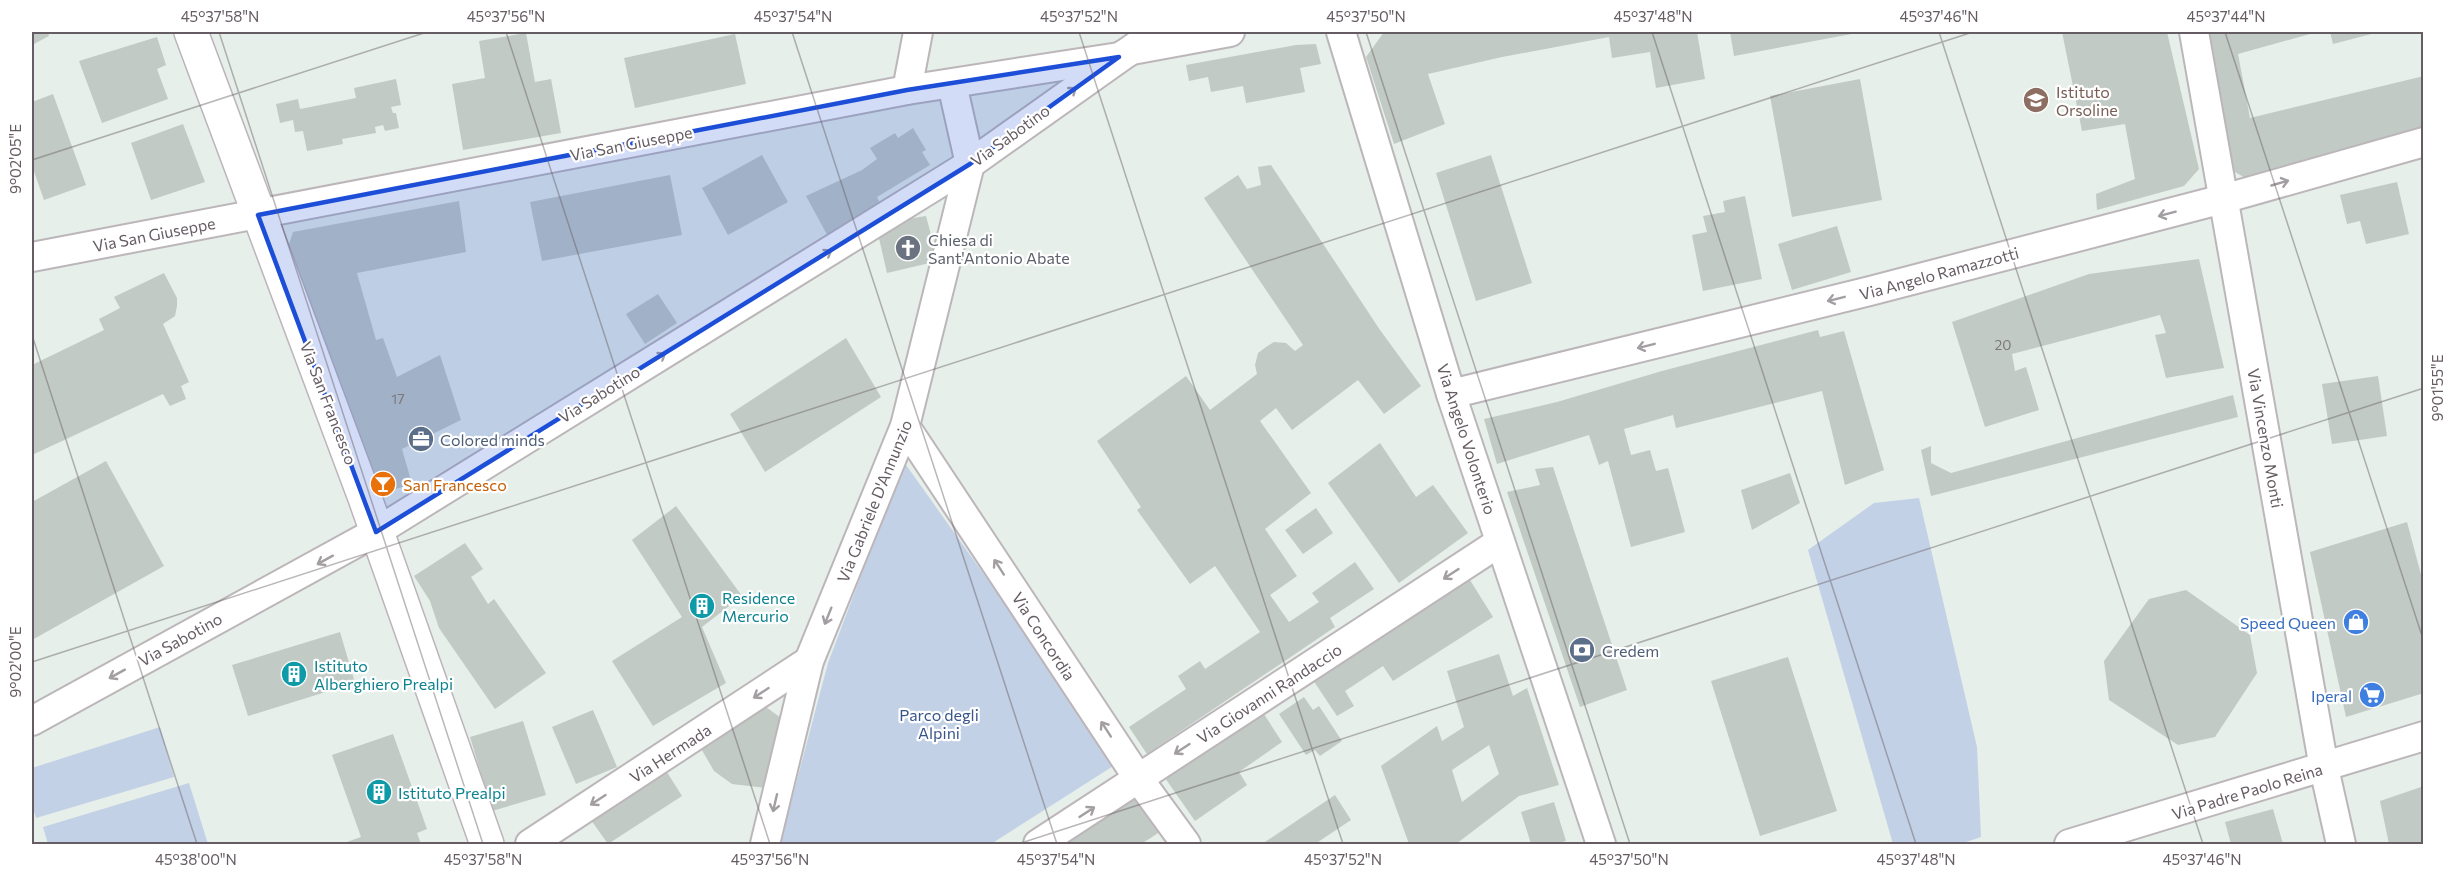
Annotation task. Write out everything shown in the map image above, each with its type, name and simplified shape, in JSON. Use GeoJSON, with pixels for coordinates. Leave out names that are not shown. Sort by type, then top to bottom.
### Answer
{"type":"FeatureCollection","features":[{"type":"Feature","properties":{"kind":"street","name":"Via San Francesco"},"geometry":{"type":"LineString","coordinates":[[191,32],[376,532],[487,844]]}},
{"type":"Feature","properties":{"kind":"street"},"geometry":{"type":"LineString","coordinates":[[906,90],[918,32]]}},
{"type":"Feature","properties":{"kind":"street"},"geometry":{"type":"LineString","coordinates":[[1119,57],[1156,32]]}},
{"type":"Feature","properties":{"kind":"street","name":"Via San Giuseppe"},"geometry":{"type":"LineString","coordinates":[[32,257],[906,90],[1119,57],[1132,50],[1230,32]]}},
{"type":"Feature","properties":{"kind":"street","name":"Via Angelo Volonterio"},"geometry":{"type":"LineString","coordinates":[[1341,32],[1451,394],[1601,844]]}},
{"type":"Feature","properties":{"kind":"street","name":"Via Vincenzo Monti"},"geometry":{"type":"LineString","coordinates":[[2194,32],[2324,768],[2341,844]]}},
{"type":"Feature","properties":{"kind":"street","name":"Via Sabotino"},"geometry":{"type":"LineString","coordinates":[[32,721],[376,532],[970,164],[1119,57]]}},
{"type":"Feature","properties":{"kind":"street","name":"Via Gabriele D'Annunzio"},"geometry":{"type":"LineString","coordinates":[[765,844],[809,661],[905,426],[970,164],[952,84]]}},
{"type":"Feature","properties":{"kind":"street","name":"Via Angelo Ramazzotti"},"geometry":{"type":"LineString","coordinates":[[1451,394],[1786,312],[2223,199],[2424,142]]}},
{"type":"Feature","properties":{"kind":"street","name":"Via Concordia"},"geometry":{"type":"LineString","coordinates":[[905,426],[1138,778],[1186,844]]}},
{"type":"Feature","properties":{"kind":"street","name":"Via Giovanni Randaccio"},"geometry":{"type":"LineString","coordinates":[[1038,844],[1500,542]]}},
{"type":"Feature","properties":{"kind":"street","name":"Via Hermada"},"geometry":{"type":"LineString","coordinates":[[530,844],[809,661]]}},
{"type":"Feature","properties":{"kind":"street","name":"Via Padre Paolo Reina"},"geometry":{"type":"LineString","coordinates":[[2069,844],[2424,736]]}},
{"type":"Feature","properties":{"kind":"highlighted area"},"geometry":{"type":"Polygon","coordinates":[[[1119,57],[970,164],[376,532],[258,215],[907,90],[1119,57]]]}},
{"type":"Feature","properties":{"kind":"green space","name":"Parco degli Alpini"},"geometry":{"type":"Polygon","coordinates":[[[904,462],[1118,763],[991,844],[780,844],[828,663],[904,462]]]}},
{"type":"Feature","properties":{"kind":"green space"},"geometry":{"type":"Polygon","coordinates":[[[1919,498],[1977,747],[1981,837],[1960,844],[1893,844],[1808,550],[1874,503],[1919,498]]]}},
{"type":"Feature","properties":{"kind":"green space"},"geometry":{"type":"Polygon","coordinates":[[[160,727],[174,777],[36,818],[32,805],[32,768],[160,727]]]}},
{"type":"Feature","properties":{"kind":"green space"},"geometry":{"type":"Polygon","coordinates":[[[189,783],[208,844],[48,844],[43,827],[189,783]]]}},
{"type":"Feature","properties":{"kind":"building"},"geometry":{"type":"Polygon","coordinates":[[[32,32],[48,32],[49,36],[32,45],[32,32]]]}},
{"type":"Feature","properties":{"kind":"building"},"geometry":{"type":"Polygon","coordinates":[[[1384,32],[1697,32],[1705,79],[1656,88],[1650,52],[1612,58],[1609,37],[1502,57],[1428,74],[1445,124],[1394,144],[1366,57],[1384,32]]]}},
{"type":"Feature","properties":{"kind":"building"},"geometry":{"type":"Polygon","coordinates":[[[1730,32],[1857,32],[1857,33],[1734,56],[1730,32]]]}},
{"type":"Feature","properties":{"kind":"building"},"geometry":{"type":"Polygon","coordinates":[[[2062,32],[2167,32],[2199,169],[2184,186],[2097,210],[2096,194],[2135,179],[2125,124],[2082,131],[2062,32]]]}},
{"type":"Feature","properties":{"kind":"building"},"geometry":{"type":"Polygon","coordinates":[[[2216,32],[2317,32],[2238,54],[2250,118],[2424,76],[2424,127],[2247,179],[2228,168],[2205,35],[2216,32]]]}},
{"type":"Feature","properties":{"kind":"building"},"geometry":{"type":"Polygon","coordinates":[[[2330,32],[2379,32],[2333,44],[2330,32]]]}},
{"type":"Feature","properties":{"kind":"building"},"geometry":{"type":"Polygon","coordinates":[[[526,33],[535,82],[551,79],[561,133],[463,150],[452,84],[485,78],[479,41],[526,33]]]}},
{"type":"Feature","properties":{"kind":"building"},"geometry":{"type":"Polygon","coordinates":[[[735,34],[746,84],[635,108],[624,58],[735,34]]]}},
{"type":"Feature","properties":{"kind":"building"},"geometry":{"type":"Polygon","coordinates":[[[157,37],[166,65],[157,69],[168,99],[102,123],[79,61],[157,37]]]}},
{"type":"Feature","properties":{"kind":"building"},"geometry":{"type":"Polygon","coordinates":[[[1316,44],[1321,64],[1300,68],[1305,92],[1246,103],[1243,86],[1211,92],[1208,77],[1189,81],[1186,65],[1296,45],[1316,44]]]}},
{"type":"Feature","properties":{"kind":"building"},"geometry":{"type":"Polygon","coordinates":[[[396,79],[401,105],[391,107],[393,113],[396,113],[399,128],[385,131],[383,125],[375,127],[376,133],[342,139],[343,144],[307,151],[303,131],[295,132],[293,120],[280,123],[276,104],[298,99],[300,109],[356,98],[354,88],[396,79]]]}},
{"type":"Feature","properties":{"kind":"building"},"geometry":{"type":"Polygon","coordinates":[[[1860,79],[1882,200],[1792,217],[1770,96],[1860,79]]]}},
{"type":"Feature","properties":{"kind":"building"},"geometry":{"type":"Polygon","coordinates":[[[53,94],[86,185],[44,200],[32,166],[32,102],[53,94]]]}},
{"type":"Feature","properties":{"kind":"building"},"geometry":{"type":"Polygon","coordinates":[[[183,124],[205,182],[151,200],[131,143],[183,124]]]}},
{"type":"Feature","properties":{"kind":"building"},"geometry":{"type":"Polygon","coordinates":[[[913,128],[926,150],[922,152],[930,165],[877,197],[883,209],[831,242],[806,196],[862,170],[877,159],[870,148],[895,133],[898,138],[913,128]]]}},
{"type":"Feature","properties":{"kind":"building"},"geometry":{"type":"Polygon","coordinates":[[[762,155],[788,202],[728,235],[702,188],[762,155]]]}},
{"type":"Feature","properties":{"kind":"building"},"geometry":{"type":"Polygon","coordinates":[[[1491,155],[1532,283],[1476,301],[1436,173],[1491,155]]]}},
{"type":"Feature","properties":{"kind":"building"},"geometry":{"type":"Polygon","coordinates":[[[1271,165],[1380,330],[1421,386],[1384,414],[1358,380],[1292,430],[1276,408],[1260,421],[1311,493],[1265,529],[1297,576],[1270,595],[1289,622],[1319,602],[1312,593],[1355,562],[1374,589],[1330,618],[1335,627],[1147,754],[1129,727],[1186,689],[1178,676],[1200,661],[1205,669],[1260,632],[1215,566],[1190,584],[1137,510],[1141,507],[1097,441],[1186,376],[1210,410],[1257,374],[1255,365],[1258,353],[1266,347],[1274,342],[1286,343],[1295,351],[1303,345],[1204,198],[1238,175],[1247,189],[1261,185],[1258,167],[1271,165]]]}},
{"type":"Feature","properties":{"kind":"building"},"geometry":{"type":"Polygon","coordinates":[[[670,175],[682,235],[542,261],[530,202],[670,175]]]}},
{"type":"Feature","properties":{"kind":"building"},"geometry":{"type":"Polygon","coordinates":[[[2397,182],[2409,234],[2366,244],[2360,221],[2347,224],[2340,195],[2397,182]]]}},
{"type":"Feature","properties":{"kind":"building"},"geometry":{"type":"Polygon","coordinates":[[[1745,196],[1762,279],[1703,291],[1692,235],[1707,232],[1703,216],[1725,212],[1723,201],[1745,196]]]}},
{"type":"Feature","properties":{"kind":"building"},"geometry":{"type":"Polygon","coordinates":[[[459,201],[466,252],[357,273],[376,340],[383,338],[397,377],[440,355],[461,420],[402,449],[412,484],[376,495],[287,250],[293,232],[459,201]]]}},
{"type":"Feature","properties":{"kind":"building","name":"Chiesa di Sant'Antonio Abate"},"geometry":{"type":"Polygon","coordinates":[[[926,216],[938,261],[887,273],[878,234],[900,220],[926,216]]]}},
{"type":"Feature","properties":{"kind":"building"},"geometry":{"type":"Polygon","coordinates":[[[1837,226],[1851,272],[1792,290],[1778,244],[1837,226]]]}},
{"type":"Feature","properties":{"kind":"building"},"geometry":{"type":"Polygon","coordinates":[[[2199,259],[2224,368],[2166,378],[2155,335],[2166,333],[2160,315],[2012,354],[2015,371],[2026,367],[2039,410],[1985,427],[1952,322],[2089,274],[2199,259]]]}},
{"type":"Feature","properties":{"kind":"building"},"geometry":{"type":"Polygon","coordinates":[[[164,273],[177,298],[177,306],[175,316],[163,324],[189,382],[181,386],[186,399],[170,406],[163,394],[32,455],[32,365],[104,330],[99,319],[120,308],[114,297],[164,273]]]}},
{"type":"Feature","properties":{"kind":"building"},"geometry":{"type":"Polygon","coordinates":[[[658,294],[677,323],[645,344],[626,314],[658,294]]]}},
{"type":"Feature","properties":{"kind":"building"},"geometry":{"type":"Polygon","coordinates":[[[1818,330],[1820,337],[1844,331],[1884,470],[1845,485],[1822,391],[1676,428],[1673,415],[1624,429],[1631,455],[1650,450],[1656,471],[1668,468],[1685,532],[1631,547],[1608,461],[1599,465],[1589,435],[1497,464],[1484,419],[1557,402],[1662,371],[1818,330]]]}},
{"type":"Feature","properties":{"kind":"building"},"geometry":{"type":"Polygon","coordinates":[[[846,338],[881,397],[765,472],[730,414],[846,338]]]}},
{"type":"Feature","properties":{"kind":"building"},"geometry":{"type":"Polygon","coordinates":[[[2378,376],[2387,436],[2332,444],[2322,384],[2378,376]]]}},
{"type":"Feature","properties":{"kind":"building"},"geometry":{"type":"Polygon","coordinates":[[[2233,395],[2238,417],[1931,496],[1921,450],[1931,446],[1931,463],[1951,473],[2233,395]]]}},
{"type":"Feature","properties":{"kind":"building"},"geometry":{"type":"Polygon","coordinates":[[[1380,443],[1416,497],[1433,485],[1468,533],[1399,583],[1328,483],[1380,443]]]}},
{"type":"Feature","properties":{"kind":"building"},"geometry":{"type":"Polygon","coordinates":[[[106,461],[164,566],[32,640],[32,502],[106,461]]]}},
{"type":"Feature","properties":{"kind":"building"},"geometry":{"type":"Polygon","coordinates":[[[1553,467],[1627,690],[1580,707],[1507,492],[1540,485],[1535,469],[1553,467]]]}},
{"type":"Feature","properties":{"kind":"building"},"geometry":{"type":"Polygon","coordinates":[[[1790,473],[1800,503],[1752,530],[1741,490],[1790,473]]]}},
{"type":"Feature","properties":{"kind":"building","name":"Residence Mercurio"},"geometry":{"type":"Polygon","coordinates":[[[676,506],[742,596],[702,627],[726,683],[653,726],[612,661],[682,617],[632,540],[676,506]]]}},
{"type":"Feature","properties":{"kind":"building"},"geometry":{"type":"Polygon","coordinates":[[[1316,508],[1333,533],[1303,554],[1285,530],[1316,508]]]}},
{"type":"Feature","properties":{"kind":"building"},"geometry":{"type":"Polygon","coordinates":[[[2407,522],[2424,586],[2424,693],[2346,717],[2310,552],[2407,522]]]}},
{"type":"Feature","properties":{"kind":"building"},"geometry":{"type":"Polygon","coordinates":[[[465,543],[483,569],[471,577],[488,604],[494,599],[546,673],[495,709],[439,628],[430,601],[414,576],[465,543]]]}},
{"type":"Feature","properties":{"kind":"building"},"geometry":{"type":"Polygon","coordinates":[[[1465,572],[1493,617],[1393,681],[1383,666],[1345,691],[1354,706],[1337,716],[1311,677],[1465,572]]]}},
{"type":"Feature","properties":{"kind":"building"},"geometry":{"type":"Polygon","coordinates":[[[2186,590],[2250,635],[2257,673],[2215,737],[2178,745],[2109,700],[2104,661],[2149,599],[2186,590]]]}},
{"type":"Feature","properties":{"kind":"building","name":"Istituto Alberghiero Prealpi"},"geometry":{"type":"Polygon","coordinates":[[[340,632],[355,683],[248,716],[232,665],[340,632]]]}},
{"type":"Feature","properties":{"kind":"building"},"geometry":{"type":"Polygon","coordinates":[[[1499,654],[1513,696],[1527,688],[1559,785],[1519,796],[1456,844],[1409,844],[1381,766],[1437,726],[1442,741],[1464,727],[1447,671],[1499,654]],[[1489,745],[1452,770],[1462,802],[1499,774],[1489,745]]]}},
{"type":"Feature","properties":{"kind":"building"},"geometry":{"type":"Polygon","coordinates":[[[1788,657],[1837,811],[1760,836],[1711,681],[1788,657]]]}},
{"type":"Feature","properties":{"kind":"building"},"geometry":{"type":"Polygon","coordinates":[[[1304,697],[1313,710],[1319,706],[1342,741],[1320,756],[1315,750],[1306,755],[1279,714],[1304,697]]]}},
{"type":"Feature","properties":{"kind":"building"},"geometry":{"type":"Polygon","coordinates":[[[766,707],[781,718],[785,734],[767,788],[732,784],[714,771],[699,745],[751,708],[766,707]]]}},
{"type":"Feature","properties":{"kind":"building"},"geometry":{"type":"Polygon","coordinates":[[[593,710],[617,767],[576,784],[552,727],[593,710]]]}},
{"type":"Feature","properties":{"kind":"building"},"geometry":{"type":"Polygon","coordinates":[[[1262,711],[1282,742],[1239,772],[1247,785],[1195,821],[1165,778],[1262,711]]]}},
{"type":"Feature","properties":{"kind":"building"},"geometry":{"type":"Polygon","coordinates":[[[523,721],[546,795],[492,811],[470,737],[523,721]]]}},
{"type":"Feature","properties":{"kind":"building","name":"Istituto Prealpi"},"geometry":{"type":"Polygon","coordinates":[[[393,734],[427,829],[417,833],[421,844],[341,844],[361,837],[332,755],[393,734]]]}},
{"type":"Feature","properties":{"kind":"building"},"geometry":{"type":"Polygon","coordinates":[[[665,769],[682,796],[608,844],[591,820],[665,769]]]}},
{"type":"Feature","properties":{"kind":"building"},"geometry":{"type":"Polygon","coordinates":[[[2424,786],[2424,844],[2389,844],[2380,801],[2424,786]]]}},
{"type":"Feature","properties":{"kind":"building"},"geometry":{"type":"Polygon","coordinates":[[[1139,795],[1163,830],[1141,844],[1066,844],[1139,795]]]}},
{"type":"Feature","properties":{"kind":"building"},"geometry":{"type":"Polygon","coordinates":[[[1335,795],[1351,820],[1315,844],[1262,844],[1335,795]]]}},
{"type":"Feature","properties":{"kind":"building"},"geometry":{"type":"Polygon","coordinates":[[[1554,802],[1566,841],[1555,844],[1531,844],[1521,812],[1554,802]]]}},
{"type":"Feature","properties":{"kind":"building"},"geometry":{"type":"Polygon","coordinates":[[[2273,809],[2283,844],[2231,844],[2225,822],[2273,809]]]}},
{"type":"Feature","properties":{"kind":"place","name":"Istituto Orsoline"},"geometry":{"type":"Point","coordinates":[2036,100]}},
{"type":"Feature","properties":{"kind":"place","name":"Chiesa di Sant'Antonio Abate"},"geometry":{"type":"Point","coordinates":[908,248]}},
{"type":"Feature","properties":{"kind":"place","name":"Colored minds"},"geometry":{"type":"Point","coordinates":[421,439]}},
{"type":"Feature","properties":{"kind":"place","name":"San Francesco"},"geometry":{"type":"Point","coordinates":[383,484]}},
{"type":"Feature","properties":{"kind":"place","name":"Residence Mercurio"},"geometry":{"type":"Point","coordinates":[702,606]}},
{"type":"Feature","properties":{"kind":"place","name":"Speed Queen"},"geometry":{"type":"Point","coordinates":[2356,622]}},
{"type":"Feature","properties":{"kind":"place","name":"Credem"},"geometry":{"type":"Point","coordinates":[1582,650]}},
{"type":"Feature","properties":{"kind":"place","name":"Istituto Alberghiero Prealpi"},"geometry":{"type":"Point","coordinates":[294,674]}},
{"type":"Feature","properties":{"kind":"place","name":"Iperal"},"geometry":{"type":"Point","coordinates":[2372,695]}},
{"type":"Feature","properties":{"kind":"place","name":"Istituto Prealpi"},"geometry":{"type":"Point","coordinates":[379,792]}}]}
